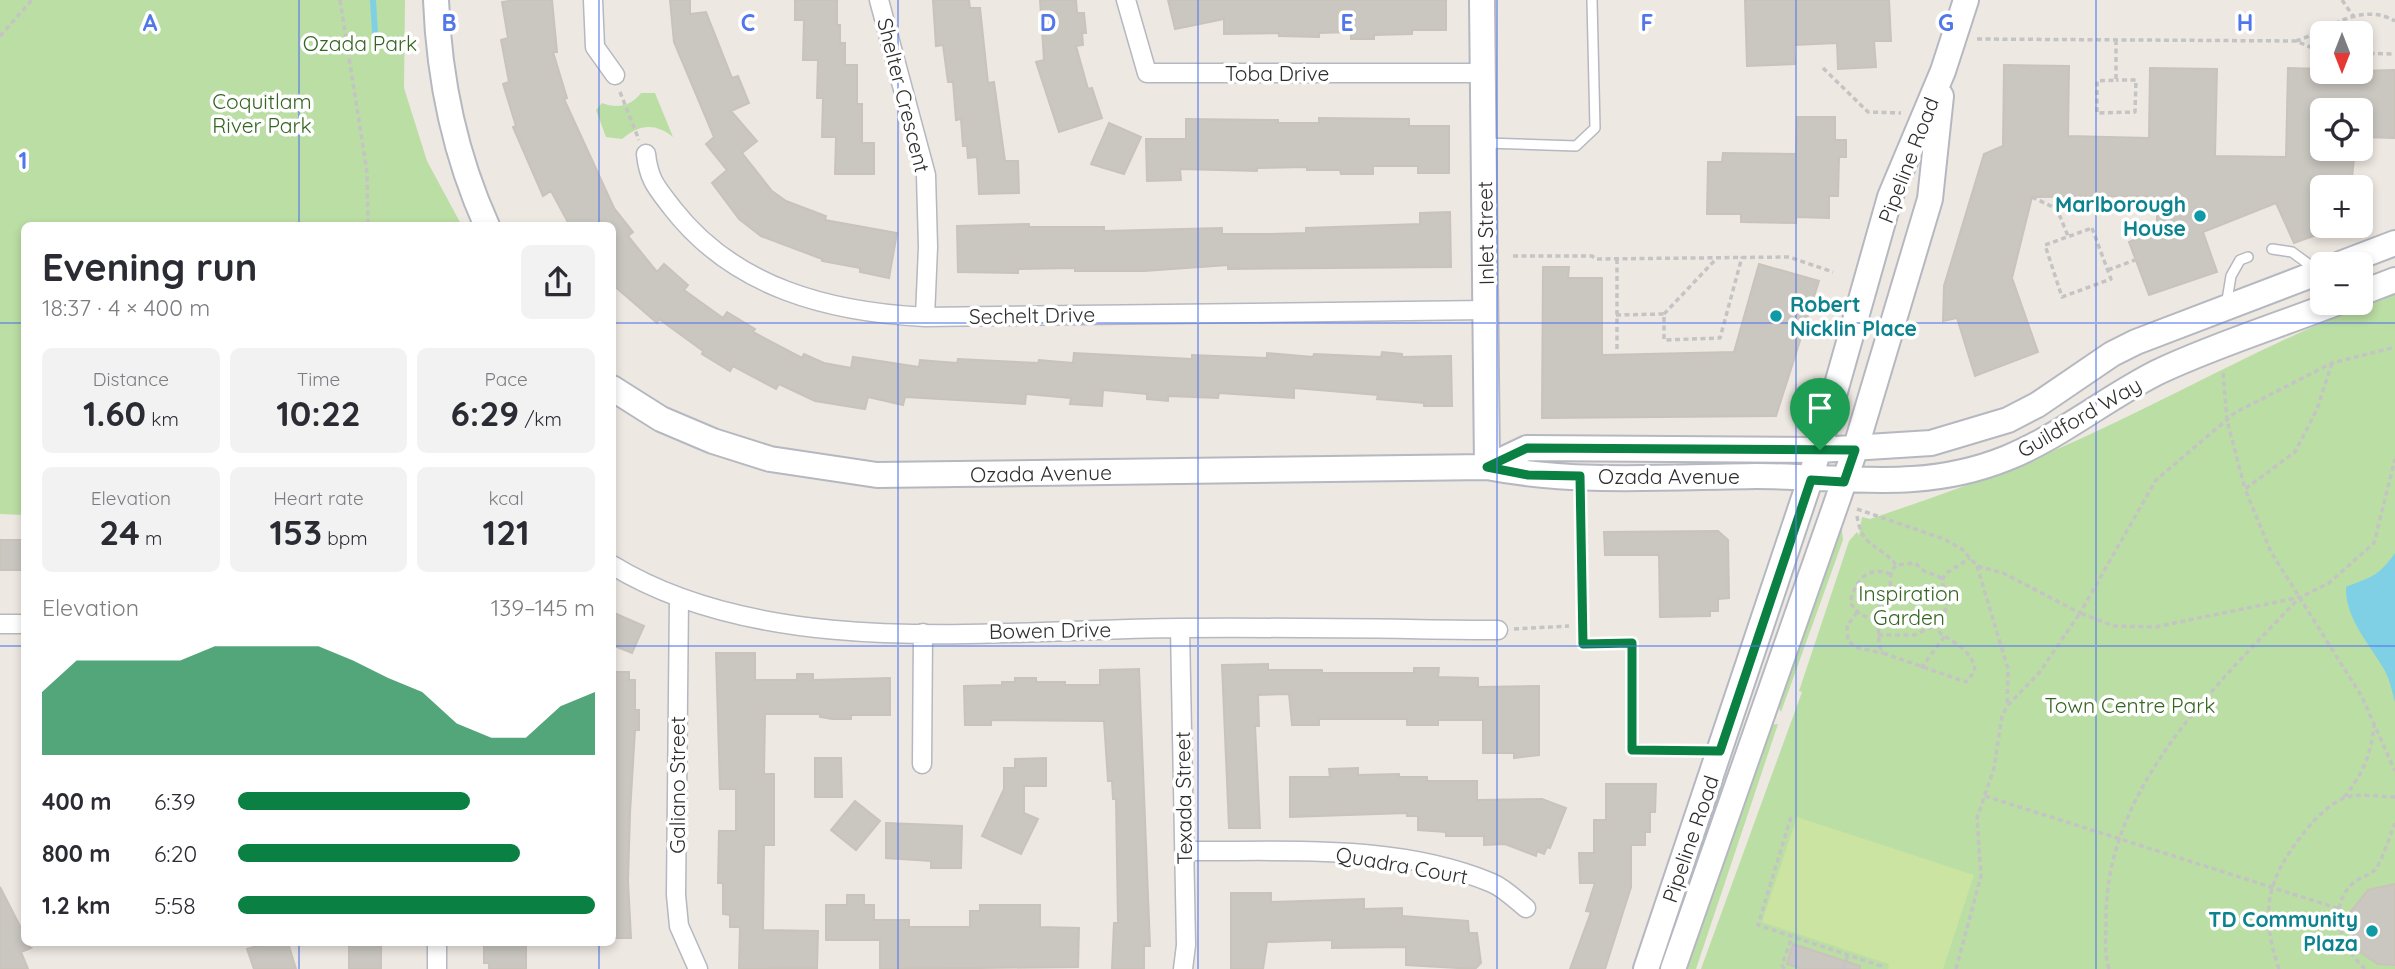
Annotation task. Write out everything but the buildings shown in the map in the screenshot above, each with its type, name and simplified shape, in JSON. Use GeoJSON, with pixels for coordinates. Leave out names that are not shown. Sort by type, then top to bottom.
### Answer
{"type":"FeatureCollection","features":[{"type":"Feature","properties":{"kind":"main road"},"geometry":{"type":"LineString","coordinates":[[436,0],[438,50],[446,106],[461,161],[485,222]]}},
{"type":"Feature","properties":{"kind":"main road","name":"Inlet Street"},"geometry":{"type":"LineString","coordinates":[[1482,0],[1487,467]]}},
{"type":"Feature","properties":{"kind":"main road","name":"Pipeline Road"},"geometry":{"type":"LineString","coordinates":[[1646,969],[1811,480],[1890,197],[1943,71],[1966,0]]}},
{"type":"Feature","properties":{"kind":"main road","name":"Pipeline Road"},"geometry":{"type":"LineString","coordinates":[[1673,969],[1855,450],[1930,199],[1943,71]]}},
{"type":"Feature","properties":{"kind":"main road","name":"Guildford Way"},"geometry":{"type":"LineString","coordinates":[[2371,252],[2395,243]]}},
{"type":"Feature","properties":{"kind":"main road","name":"Guildford Way"},"geometry":{"type":"LineString","coordinates":[[1820,450],[1855,450],[1931,443],[2008,420],[2037,405],[2112,354],[2310,275]]}},
{"type":"Feature","properties":{"kind":"main road"},"geometry":{"type":"LineString","coordinates":[[2373,288],[2395,280]]}},
{"type":"Feature","properties":{"kind":"main road","name":"Guildford Way"},"geometry":{"type":"LineString","coordinates":[[1811,480],[1911,480],[1959,472],[2006,458],[2059,432],[2123,391],[2161,371],[2310,313]]}},
{"type":"Feature","properties":{"kind":"main road","name":"Ozada Avenue"},"geometry":{"type":"LineString","coordinates":[[616,391],[661,419],[713,441],[770,459],[877,475],[1487,467],[1528,475],[1765,476],[1811,480]]}},
{"type":"Feature","properties":{"kind":"main road","name":"Ozada Avenue"},"geometry":{"type":"LineString","coordinates":[[1487,467],[1527,448],[1820,450]]}},
{"type":"Feature","properties":{"kind":"street"},"geometry":{"type":"LineString","coordinates":[[593,0],[595,47],[615,75]]}},
{"type":"Feature","properties":{"kind":"street","name":"Shelter Crescent"},"geometry":{"type":"LineString","coordinates":[[879,0],[926,175],[928,247],[925,317]]}},
{"type":"Feature","properties":{"kind":"street","name":"Toba Drive"},"geometry":{"type":"LineString","coordinates":[[1126,0],[1147,73],[1483,73]]}},
{"type":"Feature","properties":{"kind":"street","name":"Sechelt Drive"},"geometry":{"type":"LineString","coordinates":[[646,154],[649,177],[686,225],[723,258],[771,286],[826,304],[871,314],[925,317],[1486,310]]}},
{"type":"Feature","properties":{"kind":"street","name":"Bowen Drive"},"geometry":{"type":"LineString","coordinates":[[616,567],[679,597],[763,620],[834,631],[923,633],[1180,628],[1498,630]]}},
{"type":"Feature","properties":{"kind":"street","name":"Galiano Street"},"geometry":{"type":"LineString","coordinates":[[679,597],[676,894],[680,926],[698,969]]}},
{"type":"Feature","properties":{"kind":"street"},"geometry":{"type":"LineString","coordinates":[[0,624],[21,624]]}},
{"type":"Feature","properties":{"kind":"street","name":"Texada Street"},"geometry":{"type":"LineString","coordinates":[[1180,628],[1186,945],[1183,969]]}},
{"type":"Feature","properties":{"kind":"street"},"geometry":{"type":"LineString","coordinates":[[922,764],[923,633]]}},
{"type":"Feature","properties":{"kind":"street","name":"Quadra Court"},"geometry":{"type":"LineString","coordinates":[[1185,851],[1351,852],[1439,867],[1494,883],[1526,908]]}},
{"type":"Feature","properties":{"kind":"street"},"geometry":{"type":"LineString","coordinates":[[437,946],[437,969]]}},
{"type":"Feature","properties":{"kind":"lane"},"geometry":{"type":"LineString","coordinates":[[1484,143],[1576,146],[1595,128],[1592,0]]}},
{"type":"Feature","properties":{"kind":"lane"},"geometry":{"type":"LineString","coordinates":[[2272,249],[2292,252],[2310,261]]}},
{"type":"Feature","properties":{"kind":"lane"},"geometry":{"type":"LineString","coordinates":[[2227,307],[2226,295],[2231,276],[2240,260],[2248,257]]}},
{"type":"Feature","properties":{"kind":"lane"},"geometry":{"type":"LineString","coordinates":[[1580,476],[1583,644],[1632,643],[1632,750],[1720,751]]}},
{"type":"Feature","properties":{"kind":"path"},"geometry":{"type":"LineString","coordinates":[[0,36],[32,0]]}},
{"type":"Feature","properties":{"kind":"path"},"geometry":{"type":"LineString","coordinates":[[340,0],[367,172],[368,222]]}},
{"type":"Feature","properties":{"kind":"path"},"geometry":{"type":"LineString","coordinates":[[2342,0],[2353,16]]}},
{"type":"Feature","properties":{"kind":"path"},"geometry":{"type":"LineString","coordinates":[[2296,41],[2353,16],[2384,15],[2395,21]]}},
{"type":"Feature","properties":{"kind":"path"},"geometry":{"type":"LineString","coordinates":[[1954,38],[2296,41],[2310,47]]}},
{"type":"Feature","properties":{"kind":"path"},"geometry":{"type":"LineString","coordinates":[[2116,40],[2116,80]]}},
{"type":"Feature","properties":{"kind":"path"},"geometry":{"type":"LineString","coordinates":[[2373,53],[2395,54]]}},
{"type":"Feature","properties":{"kind":"path"},"geometry":{"type":"LineString","coordinates":[[1823,68],[1868,112],[1901,113]]}},
{"type":"Feature","properties":{"kind":"path"},"geometry":{"type":"LineString","coordinates":[[615,75],[623,105],[646,154]]}},
{"type":"Feature","properties":{"kind":"path"},"geometry":{"type":"LineString","coordinates":[[2116,80],[2136,80],[2135,112],[2097,113],[2097,81],[2116,80]]}},
{"type":"Feature","properties":{"kind":"path"},"geometry":{"type":"LineString","coordinates":[[2032,197],[2057,209],[2067,236]]}},
{"type":"Feature","properties":{"kind":"path"},"geometry":{"type":"LineString","coordinates":[[2092,228],[2111,279],[2062,297],[2045,245],[2067,236],[2092,228]]}},
{"type":"Feature","properties":{"kind":"path"},"geometry":{"type":"LineString","coordinates":[[1513,256],[1789,257],[1833,272]]}},
{"type":"Feature","properties":{"kind":"path"},"geometry":{"type":"LineString","coordinates":[[1717,258],[1664,314],[1664,340],[1720,338],[1742,257]]}},
{"type":"Feature","properties":{"kind":"path"},"geometry":{"type":"LineString","coordinates":[[1617,258],[1617,349]]}},
{"type":"Feature","properties":{"kind":"path"},"geometry":{"type":"LineString","coordinates":[[2108,270],[2135,260]]}},
{"type":"Feature","properties":{"kind":"path"},"geometry":{"type":"LineString","coordinates":[[1616,315],[1664,314]]}},
{"type":"Feature","properties":{"kind":"path"},"geometry":{"type":"LineString","coordinates":[[2007,706],[2039,673],[2080,613],[2156,481],[2236,412],[2332,363],[2395,347]]}},
{"type":"Feature","properties":{"kind":"path"},"geometry":{"type":"LineString","coordinates":[[2245,489],[2295,452],[2317,409],[2332,363]]}},
{"type":"Feature","properties":{"kind":"path"},"geometry":{"type":"LineString","coordinates":[[2222,373],[2227,420],[2245,489],[2271,552],[2350,676],[2395,771]]}},
{"type":"Feature","properties":{"kind":"path"},"geometry":{"type":"LineString","coordinates":[[1977,566],[2003,573],[2080,613],[2114,626],[2155,627],[2301,597],[2329,583],[2374,543],[2395,459]]}},
{"type":"Feature","properties":{"kind":"path"},"geometry":{"type":"LineString","coordinates":[[1856,506],[1858,510],[1944,539],[1970,558],[1977,566],[2008,669],[2007,706],[1998,732],[1994,768],[1977,828],[1981,876],[1955,969]]}},
{"type":"Feature","properties":{"kind":"path"},"geometry":{"type":"LineString","coordinates":[[1857,516],[1858,528],[1867,543],[1883,552],[1896,565]]}},
{"type":"Feature","properties":{"kind":"path"},"geometry":{"type":"LineString","coordinates":[[1878,635],[1915,635],[1937,624],[1948,605],[1940,584],[1942,578],[1970,558]]}},
{"type":"Feature","properties":{"kind":"path"},"geometry":{"type":"LineString","coordinates":[[1896,565],[1915,563],[1924,571],[1942,578]]}},
{"type":"Feature","properties":{"kind":"path"},"geometry":{"type":"LineString","coordinates":[[1883,653],[1878,635],[1878,611],[1890,590],[1891,575],[1896,565]]}},
{"type":"Feature","properties":{"kind":"path"},"geometry":{"type":"LineString","coordinates":[[1891,575],[1872,572],[1856,583],[1850,602],[1857,612],[1877,621],[1887,617],[1903,619]]}},
{"type":"Feature","properties":{"kind":"path"},"geometry":{"type":"LineString","coordinates":[[2109,969],[2105,896],[2118,840],[2148,778],[2182,726],[2301,597]]}},
{"type":"Feature","properties":{"kind":"path"},"geometry":{"type":"LineString","coordinates":[[1857,612],[1847,626],[1848,641],[1858,648],[1883,653],[1956,681],[1971,679],[1975,671],[1974,661],[1966,649],[1940,633],[1937,624]]}},
{"type":"Feature","properties":{"kind":"path"},"geometry":{"type":"LineString","coordinates":[[1498,630],[1582,626]]}},
{"type":"Feature","properties":{"kind":"path"},"geometry":{"type":"LineString","coordinates":[[1920,668],[1945,636]]}},
{"type":"Feature","properties":{"kind":"path"},"geometry":{"type":"LineString","coordinates":[[2278,969],[2269,928],[2270,887],[2283,860],[2310,824],[2343,797],[2360,778],[2371,753],[2374,723]]}},
{"type":"Feature","properties":{"kind":"path"},"geometry":{"type":"LineString","coordinates":[[1985,795],[2118,840],[2340,909]]}},
{"type":"Feature","properties":{"kind":"path"},"geometry":{"type":"LineString","coordinates":[[2343,797],[2395,797]]}},
{"type":"Feature","properties":{"kind":"path"},"geometry":{"type":"LineString","coordinates":[[1791,817],[1758,925],[1881,966],[1881,969]]}},
{"type":"Feature","properties":{"kind":"path"},"geometry":{"type":"LineString","coordinates":[[2365,969],[2346,947],[2341,934],[2340,909],[2344,895],[2354,882],[2374,871],[2395,823]]}},
{"type":"Feature","properties":{"kind":"path"},"geometry":{"type":"LineString","coordinates":[[1784,969],[1782,965],[1792,937]]}},
{"type":"Feature","properties":{"kind":"path"},"geometry":{"type":"LineString","coordinates":[[1843,969],[1848,955]]}},
{"type":"Feature","properties":{"kind":"green space","name":"Coquitlam River Park"},"geometry":{"type":"Polygon","coordinates":[[[0,0],[405,0],[404,88],[427,161],[460,222],[21,222],[21,515],[0,514],[0,0]]]}},
{"type":"Feature","properties":{"kind":"green space"},"geometry":{"type":"Polygon","coordinates":[[[641,93],[655,93],[673,137],[660,129],[648,127],[635,130],[622,139],[606,137],[596,110],[602,103],[618,106],[628,103],[641,93]]]}},
{"type":"Feature","properties":{"kind":"green space","name":"Town Centre Park"},"geometry":{"type":"Polygon","coordinates":[[[2395,293],[2395,969],[1701,969],[1802,692],[1799,691],[1849,541],[1857,532],[1859,535],[1862,517],[1870,519],[2002,472],[2119,421],[2340,315],[2373,315],[2373,302],[2395,293]]]}},
{"type":"Feature","properties":{"kind":"green space"},"geometry":{"type":"Polygon","coordinates":[[[1841,522],[1843,540],[1781,712],[1776,702],[1841,522]]]}},
{"type":"Feature","properties":{"kind":"green space"},"geometry":{"type":"Polygon","coordinates":[[[1778,724],[1696,969],[1682,969],[1769,725],[1778,724]]]}},
{"type":"Feature","properties":{"kind":"green space"},"geometry":{"type":"Polygon","coordinates":[[[1797,817],[1974,875],[1943,969],[1888,969],[1889,964],[1762,922],[1797,817]]]}},
{"type":"Feature","properties":{"kind":"water"},"geometry":{"type":"Polygon","coordinates":[[[2395,553],[2395,702],[2385,671],[2354,621],[2346,587],[2378,572],[2395,553]]]}},
{"type":"Feature","properties":{"kind":"waterway"},"geometry":{"type":"LineString","coordinates":[[373,0],[376,49]]}},
{"type":"Feature","properties":{"kind":"place","name":"Marlborough House"},"geometry":{"type":"Point","coordinates":[2200,216]}},
{"type":"Feature","properties":{"kind":"place","name":"Robert Nicklin Place"},"geometry":{"type":"Point","coordinates":[1776,316]}},
{"type":"Feature","properties":{"kind":"place","name":"TD Community Plaza"},"geometry":{"type":"Point","coordinates":[2372,931]}},
{"type":"Feature","properties":{"kind":"route"},"geometry":{"type":"LineString","coordinates":[[1527,448],[1820,450],[1855,450],[1844,482],[1811,480],[1720,751],[1632,750],[1632,643],[1583,644],[1580,476],[1528,475],[1487,467],[1527,448]]}},
{"type":"Feature","properties":{"kind":"park label","name":"Ozada Park"},"geometry":{"type":"Point","coordinates":[360,43]}},
{"type":"Feature","properties":{"kind":"park label","name":"Inspiration Garden"},"geometry":{"type":"Point","coordinates":[1909,605]}}]}
